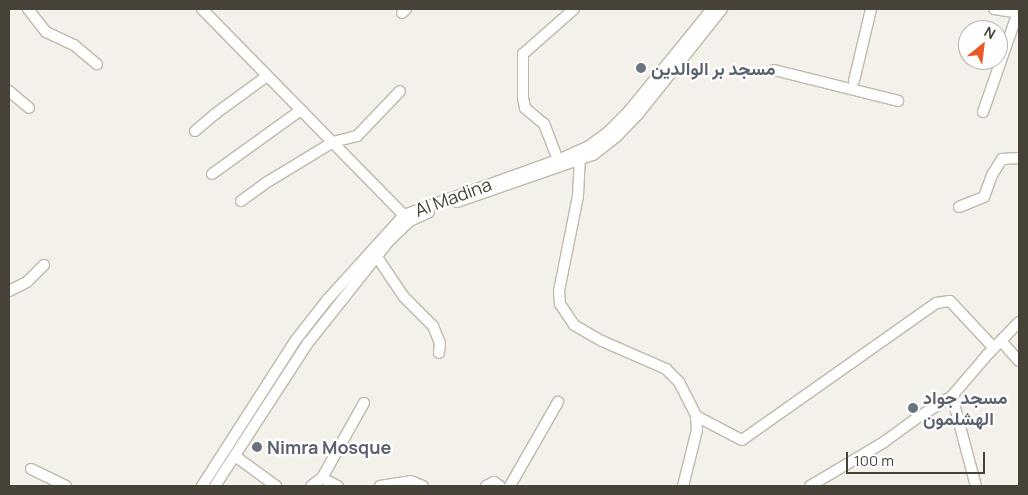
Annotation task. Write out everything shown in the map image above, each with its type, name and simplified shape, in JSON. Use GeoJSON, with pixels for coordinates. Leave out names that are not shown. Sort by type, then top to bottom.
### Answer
{"type":"FeatureCollection","features":[{"type":"Feature","properties":{"kind":"street"},"geometry":{"type":"LineString","coordinates":[[28,9],[46,32],[74,45],[97,64]]}},
{"type":"Feature","properties":{"kind":"street"},"geometry":{"type":"LineString","coordinates":[[202,9],[404,215]]}},
{"type":"Feature","properties":{"kind":"street"},"geometry":{"type":"LineString","coordinates":[[558,160],[544,124],[525,108],[522,98],[523,54],[574,9]]}},
{"type":"Feature","properties":{"kind":"street","name":"Al Madina"},"geometry":{"type":"LineString","coordinates":[[215,486],[308,343],[388,242],[410,221],[431,211],[580,155],[608,132],[628,110],[712,9]]}},
{"type":"Feature","properties":{"kind":"street","name":"Al Madina"},"geometry":{"type":"LineString","coordinates":[[202,486],[241,429],[295,341],[327,300],[404,215],[558,160],[580,155],[593,155],[633,119],[722,9]]}},
{"type":"Feature","properties":{"kind":"street"},"geometry":{"type":"LineString","coordinates":[[854,81],[871,9]]}},
{"type":"Feature","properties":{"kind":"street"},"geometry":{"type":"LineString","coordinates":[[983,112],[1019,12],[994,9]]}},
{"type":"Feature","properties":{"kind":"street"},"geometry":{"type":"LineString","coordinates":[[774,70],[898,101]]}},
{"type":"Feature","properties":{"kind":"street"},"geometry":{"type":"LineString","coordinates":[[195,132],[215,114],[267,76]]}},
{"type":"Feature","properties":{"kind":"street"},"geometry":{"type":"LineString","coordinates":[[9,91],[29,108]]}},
{"type":"Feature","properties":{"kind":"street"},"geometry":{"type":"LineString","coordinates":[[241,201],[264,184],[334,142],[357,136],[400,91]]}},
{"type":"Feature","properties":{"kind":"street"},"geometry":{"type":"LineString","coordinates":[[212,174],[301,110]]}},
{"type":"Feature","properties":{"kind":"street"},"geometry":{"type":"LineString","coordinates":[[580,155],[578,196],[558,291],[560,304],[574,325],[602,341],[666,369],[680,382],[696,416],[697,430],[683,486]]}},
{"type":"Feature","properties":{"kind":"street"},"geometry":{"type":"LineString","coordinates":[[959,207],[984,197],[992,175],[1002,159],[1019,158]]}},
{"type":"Feature","properties":{"kind":"street"},"geometry":{"type":"LineString","coordinates":[[377,257],[404,297],[433,326],[440,343],[439,353]]}},
{"type":"Feature","properties":{"kind":"street"},"geometry":{"type":"LineString","coordinates":[[9,291],[27,282],[44,265]]}},
{"type":"Feature","properties":{"kind":"street"},"geometry":{"type":"LineString","coordinates":[[696,416],[742,440],[936,303],[950,301],[994,348]]}},
{"type":"Feature","properties":{"kind":"street"},"geometry":{"type":"LineString","coordinates":[[810,486],[884,442],[952,396],[1019,322]]}},
{"type":"Feature","properties":{"kind":"street"},"geometry":{"type":"LineString","coordinates":[[1002,341],[1019,361]]}},
{"type":"Feature","properties":{"kind":"street"},"geometry":{"type":"LineString","coordinates":[[952,396],[976,486]]}},
{"type":"Feature","properties":{"kind":"street"},"geometry":{"type":"LineString","coordinates":[[510,486],[558,402]]}},
{"type":"Feature","properties":{"kind":"street"},"geometry":{"type":"LineString","coordinates":[[311,486],[322,478],[364,403]]}},
{"type":"Feature","properties":{"kind":"street"},"geometry":{"type":"LineString","coordinates":[[235,456],[276,486]]}},
{"type":"Feature","properties":{"kind":"street"},"geometry":{"type":"LineString","coordinates":[[30,469],[66,486]]}},
{"type":"Feature","properties":{"kind":"street"},"geometry":{"type":"LineString","coordinates":[[322,478],[338,486]]}},
{"type":"Feature","properties":{"kind":"street"},"geometry":{"type":"LineString","coordinates":[[380,486],[411,481],[423,486]]}},
{"type":"Feature","properties":{"kind":"street"},"geometry":{"type":"LineString","coordinates":[[486,486],[494,482],[500,486]]}},
{"type":"Feature","properties":{"kind":"place","name":"مسجد بر الوالدين"},"geometry":{"type":"Point","coordinates":[641,68]}},
{"type":"Feature","properties":{"kind":"place","name":"مسجد جواد الهشلمون"},"geometry":{"type":"Point","coordinates":[913,408]}},
{"type":"Feature","properties":{"kind":"place","name":"Nimra Mosque"},"geometry":{"type":"Point","coordinates":[257,447]}}]}
